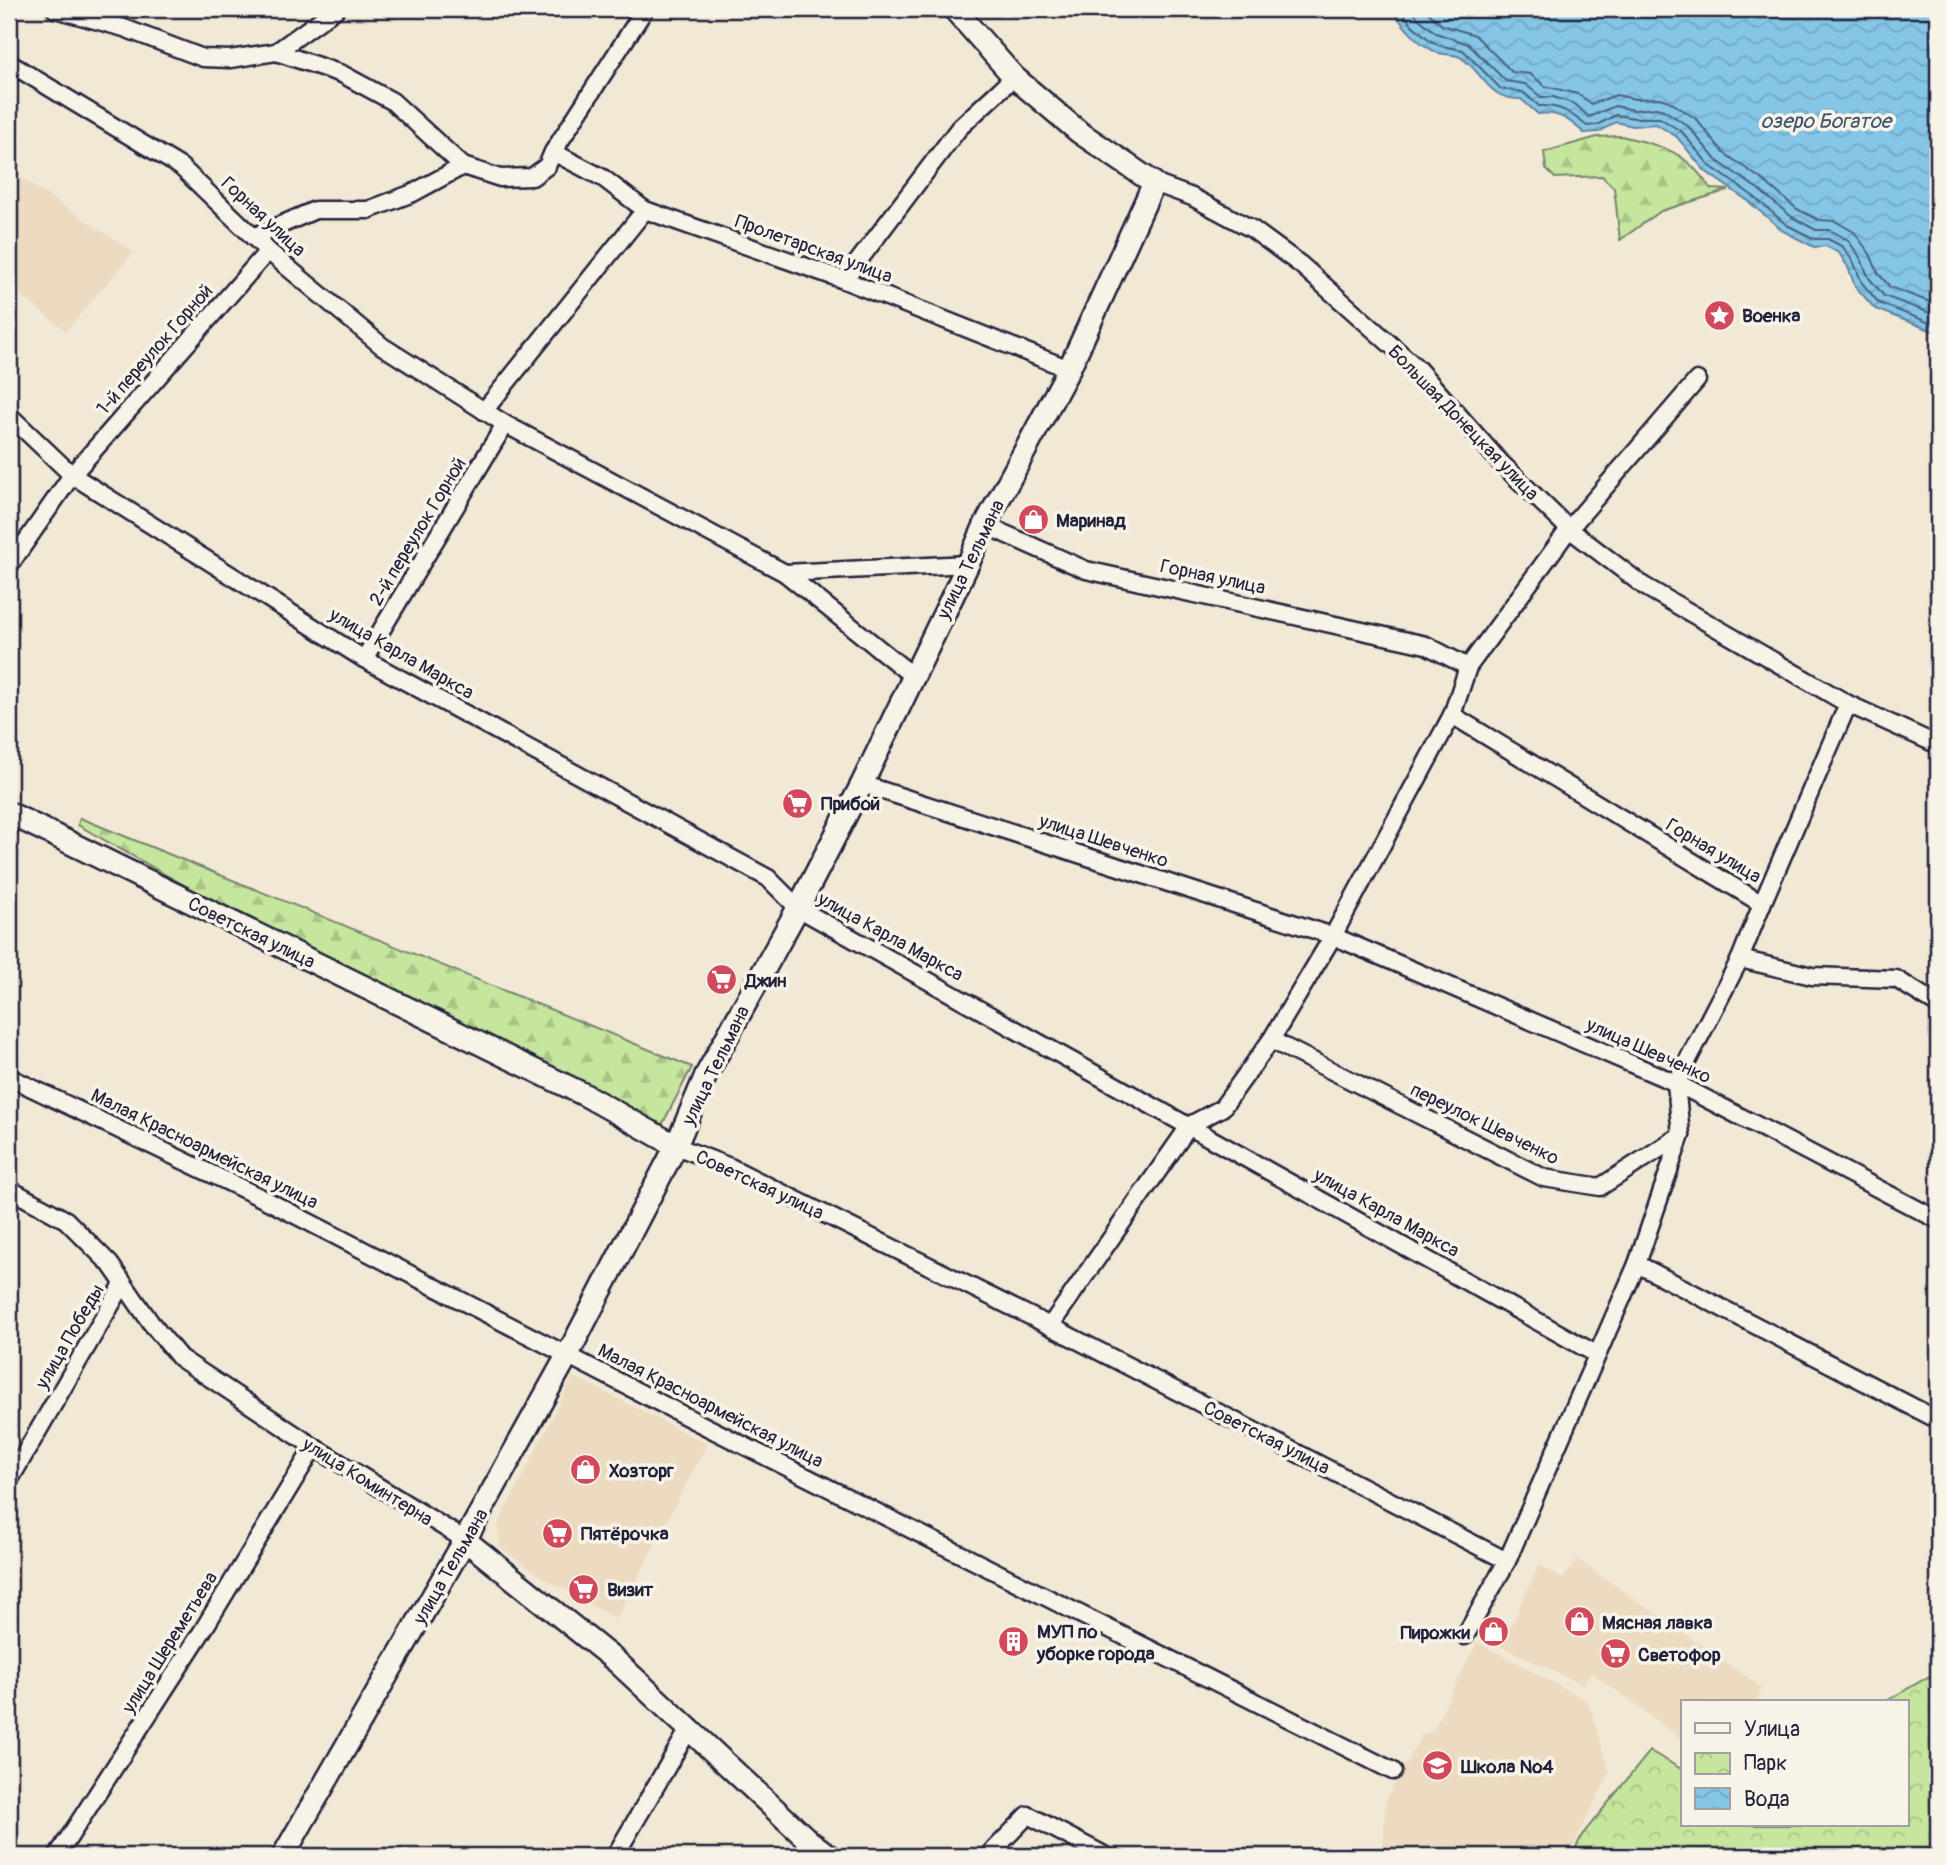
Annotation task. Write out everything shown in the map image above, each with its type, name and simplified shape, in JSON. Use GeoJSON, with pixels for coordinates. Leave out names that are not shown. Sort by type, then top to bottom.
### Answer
{"type":"FeatureCollection","features":[{"type":"Feature","properties":{"kind":"street"},"geometry":{"type":"LineString","coordinates":[[55,9],[124,28],[202,58],[229,59],[276,52],[342,74],[391,101],[463,166],[500,178],[532,177],[547,166],[553,152],[645,9]]}},
{"type":"Feature","properties":{"kind":"street"},"geometry":{"type":"LineString","coordinates":[[276,52],[336,9]]}},
{"type":"Feature","properties":{"kind":"street","name":"Большая Донецкая улица"},"geometry":{"type":"LineString","coordinates":[[954,9],[1014,77],[1079,132],[1154,183],[1192,197],[1252,229],[1301,265],[1417,368],[1498,460],[1569,529],[1644,586],[1848,704],[1938,745]]}},
{"type":"Feature","properties":{"kind":"street","name":"Горная улица"},"geometry":{"type":"LineString","coordinates":[[9,63],[181,167],[268,251],[382,346],[505,424],[785,573],[914,677]]}},
{"type":"Feature","properties":{"kind":"street"},"geometry":{"type":"LineString","coordinates":[[844,280],[959,128],[1014,77]]}},
{"type":"Feature","properties":{"kind":"street","name":"Пролетарская улица"},"geometry":{"type":"LineString","coordinates":[[553,152],[603,178],[645,210],[844,280],[1069,369]]}},
{"type":"Feature","properties":{"kind":"street"},"geometry":{"type":"LineString","coordinates":[[253,237],[315,210],[369,210],[413,193],[463,166]]}},
{"type":"Feature","properties":{"kind":"street","name":"улица Тельмана"},"geometry":{"type":"LineString","coordinates":[[283,1856],[465,1540],[567,1356],[676,1146],[706,1075],[798,908],[862,784],[985,525],[1069,369],[1154,183]]}},
{"type":"Feature","properties":{"kind":"street"},"geometry":{"type":"LineString","coordinates":[[484,411],[645,210]]}},
{"type":"Feature","properties":{"kind":"street","name":"1-й переулок Горной"},"geometry":{"type":"LineString","coordinates":[[9,566],[72,475],[268,251]]}},
{"type":"Feature","properties":{"kind":"street"},"geometry":{"type":"LineString","coordinates":[[1051,1326],[1190,1125],[1222,1108],[1271,1040],[1333,936],[1452,715],[1468,667],[1569,529],[1697,380]]}},
{"type":"Feature","properties":{"kind":"street","name":"улица Карла Маркса"},"geometry":{"type":"LineString","coordinates":[[9,415],[72,475],[364,659],[768,878],[798,908],[1596,1353]]}},
{"type":"Feature","properties":{"kind":"street","name":"2-й переулок Горной"},"geometry":{"type":"LineString","coordinates":[[364,659],[505,424]]}},
{"type":"Feature","properties":{"kind":"street","name":"Горная улица"},"geometry":{"type":"LineString","coordinates":[[985,525],[1086,569],[1426,645],[1468,667]]}},
{"type":"Feature","properties":{"kind":"street"},"geometry":{"type":"LineString","coordinates":[[785,573],[968,564]]}},
{"type":"Feature","properties":{"kind":"street"},"geometry":{"type":"LineString","coordinates":[[1762,904],[1848,704]]}},
{"type":"Feature","properties":{"kind":"street","name":"Горная улица"},"geometry":{"type":"LineString","coordinates":[[1452,715],[1762,904],[1740,958],[1676,1083]]}},
{"type":"Feature","properties":{"kind":"street","name":"улица Шевченко"},"geometry":{"type":"LineString","coordinates":[[862,784],[1333,936],[1676,1083],[1938,1220]]}},
{"type":"Feature","properties":{"kind":"street","name":"Советская улица"},"geometry":{"type":"LineString","coordinates":[[9,813],[584,1095],[676,1146],[730,1167],[1051,1326],[1507,1561]]}},
{"type":"Feature","properties":{"kind":"street"},"geometry":{"type":"LineString","coordinates":[[1740,958],[1812,976],[1896,979],[1938,1005]]}},
{"type":"Feature","properties":{"kind":"street","name":"переулок Шевченко"},"geometry":{"type":"LineString","coordinates":[[1271,1040],[1544,1178],[1600,1187],[1681,1135]]}},
{"type":"Feature","properties":{"kind":"street","name":"Малая Красноармейская улица"},"geometry":{"type":"LineString","coordinates":[[9,1077],[270,1202],[567,1356],[1393,1771]]}},
{"type":"Feature","properties":{"kind":"street"},"geometry":{"type":"LineString","coordinates":[[1465,1636],[1507,1561],[1637,1264],[1681,1135],[1676,1083]]}},
{"type":"Feature","properties":{"kind":"street","name":"улица Коминтерна"},"geometry":{"type":"LineString","coordinates":[[9,1189],[66,1220],[110,1264],[180,1358],[314,1447],[465,1540],[617,1662],[689,1729],[805,1848],[829,1856]]}},
{"type":"Feature","properties":{"kind":"street"},"geometry":{"type":"LineString","coordinates":[[1637,1264],[1938,1420]]}},
{"type":"Feature","properties":{"kind":"street","name":"улица Победы"},"geometry":{"type":"LineString","coordinates":[[9,1481],[123,1284]]}},
{"type":"Feature","properties":{"kind":"street","name":"улица Шереметьева"},"geometry":{"type":"LineString","coordinates":[[57,1856],[203,1630],[314,1447]]}},
{"type":"Feature","properties":{"kind":"street"},"geometry":{"type":"LineString","coordinates":[[615,1856],[689,1729]]}},
{"type":"Feature","properties":{"kind":"street"},"geometry":{"type":"LineString","coordinates":[[988,1856],[1028,1815],[1106,1856]]}},
{"type":"Feature","properties":{"kind":"shaded area"},"geometry":{"type":"Polygon","coordinates":[[[9,170],[134,252],[66,331],[9,286],[9,170]]]}},
{"type":"Feature","properties":{"kind":"shaded area"},"geometry":{"type":"Polygon","coordinates":[[[573,1376],[707,1444],[616,1619],[541,1576],[500,1547],[498,1525],[573,1376]]]}},
{"type":"Feature","properties":{"kind":"shaded area"},"geometry":{"type":"Polygon","coordinates":[[[1577,1559],[1761,1687],[1758,1700],[1681,1700],[1681,1739],[1591,1672],[1583,1685],[1501,1646],[1539,1565],[1563,1579],[1577,1559]]]}},
{"type":"Feature","properties":{"kind":"shaded area"},"geometry":{"type":"Polygon","coordinates":[[[1477,1642],[1588,1701],[1610,1772],[1568,1856],[1381,1856],[1386,1800],[1422,1735],[1432,1732],[1477,1642]]]}},
{"type":"Feature","properties":{"kind":"green space"},"geometry":{"type":"Polygon","coordinates":[[[1621,136],[1673,152],[1692,166],[1711,189],[1729,190],[1661,211],[1620,240],[1614,188],[1602,176],[1555,178],[1546,169],[1544,152],[1597,137],[1621,136]]]}},
{"type":"Feature","properties":{"kind":"green space"},"geometry":{"type":"Polygon","coordinates":[[[80,818],[692,1067],[661,1127],[198,893],[78,825],[80,818]]]}},
{"type":"Feature","properties":{"kind":"green space"},"geometry":{"type":"Polygon","coordinates":[[[1938,1671],[1938,1856],[1572,1856],[1582,1835],[1650,1751],[1681,1769],[1681,1826],[1909,1826],[1909,1700],[1888,1700],[1938,1671]]]}},
{"type":"Feature","properties":{"kind":"water","name":"озеро Богатое"},"geometry":{"type":"Polygon","coordinates":[[[1392,9],[1938,9],[1938,333],[1875,309],[1855,286],[1839,253],[1826,246],[1814,247],[1783,231],[1748,201],[1705,171],[1677,137],[1656,124],[1633,126],[1616,122],[1599,132],[1584,133],[1563,118],[1552,114],[1538,114],[1521,99],[1510,98],[1493,90],[1460,57],[1439,53],[1425,46],[1406,29],[1392,9]]]}},
{"type":"Feature","properties":{"kind":"place","name":"Военка"},"geometry":{"type":"Point","coordinates":[1719,315]}},
{"type":"Feature","properties":{"kind":"place","name":"Маринад"},"geometry":{"type":"Point","coordinates":[1033,520]}},
{"type":"Feature","properties":{"kind":"place","name":"Прибой"},"geometry":{"type":"Point","coordinates":[798,803]}},
{"type":"Feature","properties":{"kind":"place","name":"Джин"},"geometry":{"type":"Point","coordinates":[722,980]}},
{"type":"Feature","properties":{"kind":"place","name":"Хозторг"},"geometry":{"type":"Point","coordinates":[586,1470]}},
{"type":"Feature","properties":{"kind":"place","name":"Пятёрочка"},"geometry":{"type":"Point","coordinates":[558,1533]}},
{"type":"Feature","properties":{"kind":"place","name":"Визит"},"geometry":{"type":"Point","coordinates":[584,1589]}},
{"type":"Feature","properties":{"kind":"place","name":"Мясная лавка"},"geometry":{"type":"Point","coordinates":[1579,1622]}},
{"type":"Feature","properties":{"kind":"place","name":"Пирожки"},"geometry":{"type":"Point","coordinates":[1493,1632]}},
{"type":"Feature","properties":{"kind":"place","name":"МУП по уборке города"},"geometry":{"type":"Point","coordinates":[1014,1642]}},
{"type":"Feature","properties":{"kind":"place","name":"Светофор"},"geometry":{"type":"Point","coordinates":[1615,1654]}},
{"type":"Feature","properties":{"kind":"place","name":"Школа №4"},"geometry":{"type":"Point","coordinates":[1438,1766]}}]}
